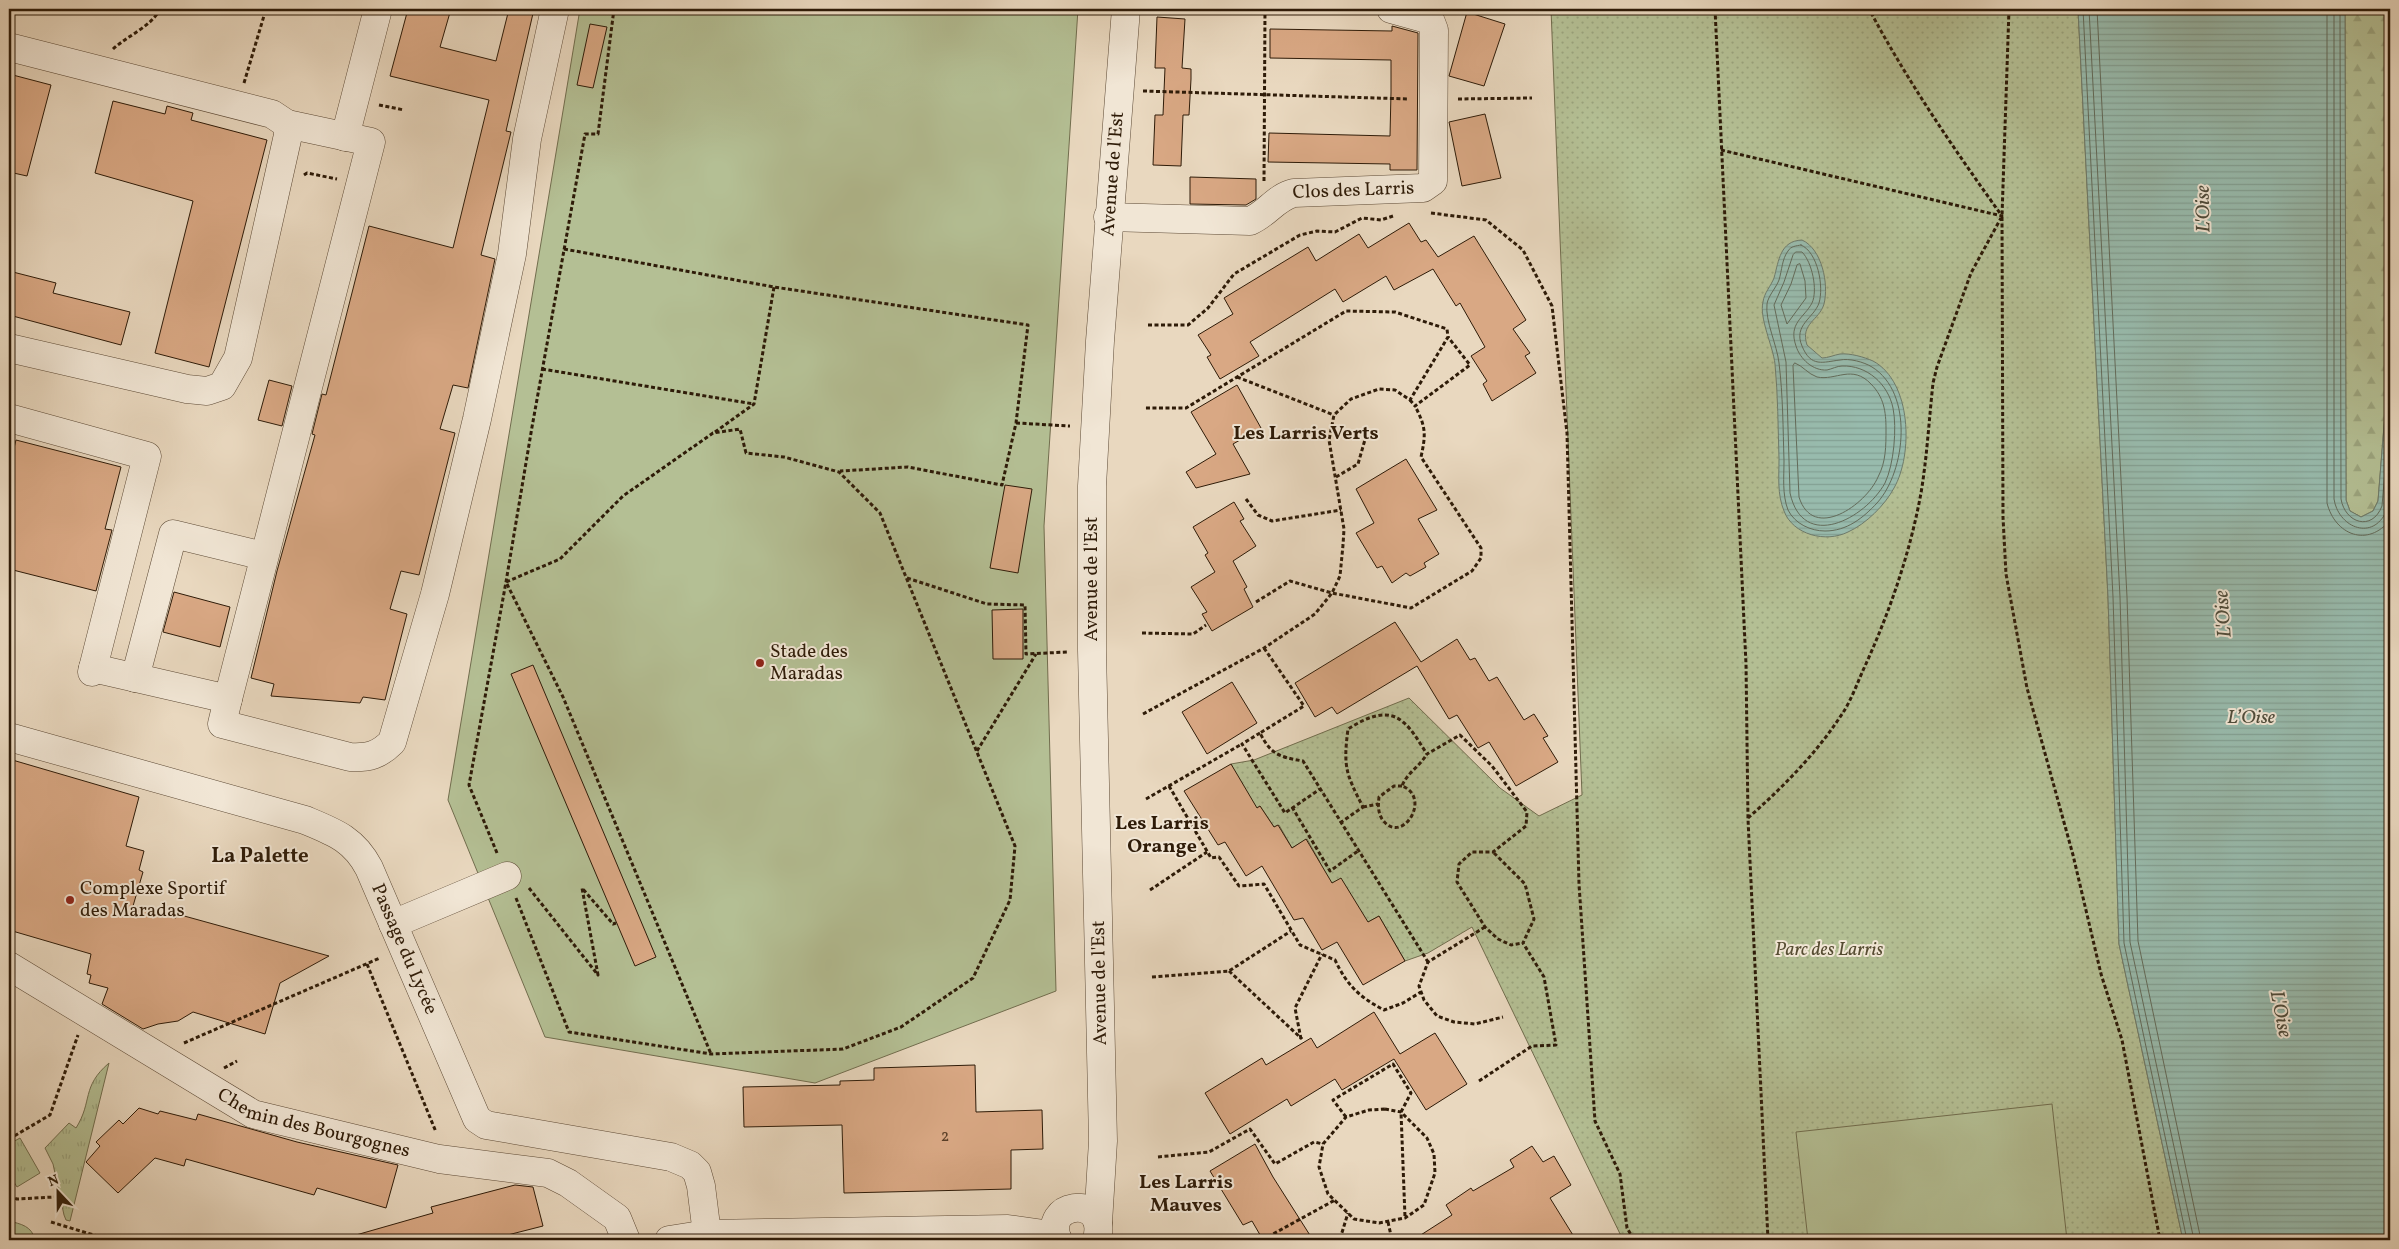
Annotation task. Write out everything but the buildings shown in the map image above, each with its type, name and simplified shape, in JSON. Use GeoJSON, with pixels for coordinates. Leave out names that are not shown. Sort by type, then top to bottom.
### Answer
{"type":"FeatureCollection","features":[{"type":"Feature","properties":{"kind":"street"},"geometry":{"type":"LineString","coordinates":[[345,137],[378,9]]}},
{"type":"Feature","properties":{"kind":"street"},"geometry":{"type":"LineString","coordinates":[[9,47],[260,111],[280,118],[287,124],[370,142],[222,724],[350,757],[367,758],[381,753],[392,742],[435,594],[477,419],[512,254],[527,139],[555,9]]}},
{"type":"Feature","properties":{"kind":"street","name":"Avenue de l'Est"},"geometry":{"type":"LineString","coordinates":[[1098,1233],[1102,1149],[1100,955],[1092,650],[1095,427],[1108,217],[1126,9]]}},
{"type":"Feature","properties":{"kind":"street","name":"Clos des Larris"},"geometry":{"type":"LineString","coordinates":[[1108,217],[1241,222],[1250,221],[1264,213],[1281,198],[1294,193],[1423,188],[1428,186],[1432,181],[1433,25],[1426,18],[1392,9]]}},
{"type":"Feature","properties":{"kind":"street"},"geometry":{"type":"LineString","coordinates":[[9,350],[187,389],[207,391],[222,386],[238,358],[281,174],[288,135],[287,124]]}},
{"type":"Feature","properties":{"kind":"street"},"geometry":{"type":"LineString","coordinates":[[9,418],[147,456],[92,670],[228,699]]}},
{"type":"Feature","properties":{"kind":"street"},"geometry":{"type":"LineString","coordinates":[[135,678],[173,534],[264,556]]}},
{"type":"Feature","properties":{"kind":"street","name":"Passage du Lycée"},"geometry":{"type":"LineString","coordinates":[[9,737],[305,820],[328,830],[355,846],[363,856],[477,1119],[486,1125],[662,1156],[690,1165],[699,1178],[707,1234]]}},
{"type":"Feature","properties":{"kind":"street"},"geometry":{"type":"LineString","coordinates":[[393,924],[510,883]]}},
{"type":"Feature","properties":{"kind":"street","name":"Chemin des Bourgognes"},"geometry":{"type":"LineString","coordinates":[[9,966],[253,1114],[438,1158],[556,1176],[617,1218],[626,1240]]}},
{"type":"Feature","properties":{"kind":"street","name":"Avenue de l'Est"},"geometry":{"type":"LineString","coordinates":[[1061,1227],[1093,1176],[1102,1149]]}},
{"type":"Feature","properties":{"kind":"street"},"geometry":{"type":"LineString","coordinates":[[669,1240],[707,1234],[1008,1228],[1050,1220],[1061,1227],[1079,1207],[1095,1217],[1098,1233]]}},
{"type":"Feature","properties":{"kind":"path"},"geometry":{"type":"LineString","coordinates":[[108,53],[126,37],[143,27],[160,9]]}},
{"type":"Feature","properties":{"kind":"path"},"geometry":{"type":"LineString","coordinates":[[242,88],[266,9]]}},
{"type":"Feature","properties":{"kind":"path"},"geometry":{"type":"LineString","coordinates":[[614,9],[598,134],[585,134],[468,785],[510,883],[569,1032],[711,1054],[843,1049],[901,1027],[974,978],[1010,900],[1015,846],[880,512],[839,472]]}},
{"type":"Feature","properties":{"kind":"path"},"geometry":{"type":"LineString","coordinates":[[1264,9],[1264,213]]}},
{"type":"Feature","properties":{"kind":"path"},"geometry":{"type":"LineString","coordinates":[[1715,9],[1746,664],[1748,819],[1768,1240]]}},
{"type":"Feature","properties":{"kind":"path"},"geometry":{"type":"LineString","coordinates":[[1869,9],[1897,62],[1953,147],[2002,216]]}},
{"type":"Feature","properties":{"kind":"path"},"geometry":{"type":"LineString","coordinates":[[2009,9],[2002,216],[2003,517],[2007,583],[2027,688],[2073,855],[2101,974],[2122,1040],[2160,1240]]}},
{"type":"Feature","properties":{"kind":"path"},"geometry":{"type":"LineString","coordinates":[[1118,90],[1433,100],[1532,98]]}},
{"type":"Feature","properties":{"kind":"path"},"geometry":{"type":"LineString","coordinates":[[1721,150],[2002,216]]}},
{"type":"Feature","properties":{"kind":"path"},"geometry":{"type":"LineString","coordinates":[[281,174],[298,178],[307,173],[360,183]]}},
{"type":"Feature","properties":{"kind":"path"},"geometry":{"type":"LineString","coordinates":[[1421,211],[1486,220],[1523,250],[1552,306],[1567,433],[1579,884],[1596,1121],[1620,1174],[1627,1228],[1634,1240]]}},
{"type":"Feature","properties":{"kind":"path"},"geometry":{"type":"LineString","coordinates":[[1148,325],[1188,325],[1208,308],[1234,274],[1300,235],[1317,231],[1335,232],[1362,218],[1381,220],[1396,215]]}},
{"type":"Feature","properties":{"kind":"path"},"geometry":{"type":"LineString","coordinates":[[1748,819],[1789,779],[1841,716],[1876,642],[1903,570],[1911,540],[1921,492],[1933,383],[1937,368],[1971,273],[2002,216]]}},
{"type":"Feature","properties":{"kind":"path"},"geometry":{"type":"LineString","coordinates":[[564,249],[774,288],[1028,325],[1016,423],[1002,485],[908,467],[839,472],[784,457],[746,453],[740,429],[713,433]]}},
{"type":"Feature","properties":{"kind":"path"},"geometry":{"type":"LineString","coordinates":[[506,582],[560,559],[622,496],[754,404],[774,288]]}},
{"type":"Feature","properties":{"kind":"path"},"geometry":{"type":"LineString","coordinates":[[1145,408],[1186,408],[1346,311],[1396,312],[1443,326],[1447,329],[1448,337],[1470,365],[1415,406]]}},
{"type":"Feature","properties":{"kind":"path"},"geometry":{"type":"LineString","coordinates":[[1410,400],[1448,337]]}},
{"type":"Feature","properties":{"kind":"path"},"geometry":{"type":"LineString","coordinates":[[542,369],[754,404]]}},
{"type":"Feature","properties":{"kind":"path"},"geometry":{"type":"LineString","coordinates":[[1237,377],[1334,415]]}},
{"type":"Feature","properties":{"kind":"path"},"geometry":{"type":"LineString","coordinates":[[1144,714],[1264,648],[1316,614],[1332,593],[1340,576],[1344,529],[1330,440],[1334,415],[1351,399],[1379,389],[1395,390],[1410,400],[1424,423],[1425,438],[1421,457],[1481,548],[1481,558],[1472,571],[1411,608],[1332,593],[1290,582],[1256,602]]}},
{"type":"Feature","properties":{"kind":"path"},"geometry":{"type":"LineString","coordinates":[[1016,423],[1095,427]]}},
{"type":"Feature","properties":{"kind":"path"},"geometry":{"type":"LineString","coordinates":[[1336,477],[1358,464],[1368,429]]}},
{"type":"Feature","properties":{"kind":"path"},"geometry":{"type":"LineString","coordinates":[[1246,499],[1258,514],[1272,521],[1341,510]]}},
{"type":"Feature","properties":{"kind":"path"},"geometry":{"type":"LineString","coordinates":[[907,578],[987,604],[1025,605],[1026,654],[1092,650]]}},
{"type":"Feature","properties":{"kind":"path"},"geometry":{"type":"LineString","coordinates":[[506,582],[563,697],[711,1054]]}},
{"type":"Feature","properties":{"kind":"path"},"geometry":{"type":"LineString","coordinates":[[1142,633],[1193,634],[1206,625]]}},
{"type":"Feature","properties":{"kind":"path"},"geometry":{"type":"LineString","coordinates":[[1146,799],[1304,706],[1264,648]]}},
{"type":"Feature","properties":{"kind":"path"},"geometry":{"type":"LineString","coordinates":[[976,751],[1036,654]]}},
{"type":"Feature","properties":{"kind":"path"},"geometry":{"type":"LineString","coordinates":[[1363,808],[1347,777],[1345,753],[1348,729],[1366,717],[1386,715],[1403,721],[1427,754]]}},
{"type":"Feature","properties":{"kind":"path"},"geometry":{"type":"LineString","coordinates":[[1260,733],[1268,748],[1282,757],[1303,761],[1428,962]]}},
{"type":"Feature","properties":{"kind":"path"},"geometry":{"type":"LineString","coordinates":[[1402,786],[1411,772],[1422,763],[1427,754],[1460,735],[1492,766],[1527,812],[1526,826],[1492,852],[1472,852],[1459,864],[1457,882],[1485,927],[1498,939],[1511,945],[1523,943]]}},
{"type":"Feature","properties":{"kind":"path"},"geometry":{"type":"LineString","coordinates":[[1242,744],[1285,813],[1320,789]]}},
{"type":"Feature","properties":{"kind":"path"},"geometry":{"type":"LineString","coordinates":[[1169,786],[1211,858],[1219,858],[1239,886],[1264,884],[1300,945],[1335,960],[1343,977],[1364,1000],[1384,1010],[1403,1003],[1421,992]]}},
{"type":"Feature","properties":{"kind":"path"},"geometry":{"type":"LineString","coordinates":[[1394,786],[1402,786],[1407,788],[1415,801],[1415,809],[1406,823],[1392,828],[1385,823],[1378,813],[1379,797],[1394,786]]}},
{"type":"Feature","properties":{"kind":"path"},"geometry":{"type":"LineString","coordinates":[[1340,823],[1363,808],[1378,804]]}},
{"type":"Feature","properties":{"kind":"path"},"geometry":{"type":"LineString","coordinates":[[1292,807],[1330,871],[1358,852]]}},
{"type":"Feature","properties":{"kind":"path"},"geometry":{"type":"LineString","coordinates":[[1150,890],[1207,852]]}},
{"type":"Feature","properties":{"kind":"path"},"geometry":{"type":"LineString","coordinates":[[1492,852],[1525,884],[1534,919],[1523,943]]}},
{"type":"Feature","properties":{"kind":"path"},"geometry":{"type":"LineString","coordinates":[[510,883],[527,885],[598,975],[582,888],[613,924],[616,922]]}},
{"type":"Feature","properties":{"kind":"path"},"geometry":{"type":"LineString","coordinates":[[1485,927],[1428,962],[1420,986],[1421,992],[1424,1000],[1437,1016],[1454,1022],[1475,1024],[1504,1017]]}},
{"type":"Feature","properties":{"kind":"path"},"geometry":{"type":"LineString","coordinates":[[1152,977],[1230,972],[1291,931]]}},
{"type":"Feature","properties":{"kind":"path"},"geometry":{"type":"LineString","coordinates":[[1479,1082],[1532,1046],[1556,1045],[1544,977],[1523,943]]}},
{"type":"Feature","properties":{"kind":"path"},"geometry":{"type":"LineString","coordinates":[[165,1062],[173,1047],[404,948]]}},
{"type":"Feature","properties":{"kind":"path"},"geometry":{"type":"LineString","coordinates":[[1230,972],[1302,1040],[1295,1008],[1322,954]]}},
{"type":"Feature","properties":{"kind":"path"},"geometry":{"type":"LineString","coordinates":[[366,964],[441,1143],[438,1158]]}},
{"type":"Feature","properties":{"kind":"path"},"geometry":{"type":"LineString","coordinates":[[9,1140],[50,1115],[86,1013]]}},
{"type":"Feature","properties":{"kind":"path"},"geometry":{"type":"LineString","coordinates":[[1346,1117],[1334,1100],[1392,1064],[1411,1093],[1400,1112],[1405,1218]]}},
{"type":"Feature","properties":{"kind":"path"},"geometry":{"type":"LineString","coordinates":[[1369,1110],[1400,1112],[1428,1138],[1434,1154],[1435,1173],[1424,1205],[1405,1218],[1388,1222],[1378,1223],[1354,1219],[1328,1194],[1319,1167],[1323,1144],[1346,1117],[1369,1110]]}},
{"type":"Feature","properties":{"kind":"path"},"geometry":{"type":"LineString","coordinates":[[1158,1157],[1209,1152],[1250,1129],[1275,1164],[1314,1142],[1323,1144]]}},
{"type":"Feature","properties":{"kind":"path"},"geometry":{"type":"LineString","coordinates":[[9,1196],[18,1199],[54,1197]]}},
{"type":"Feature","properties":{"kind":"path"},"geometry":{"type":"LineString","coordinates":[[1262,1240],[1335,1200]]}},
{"type":"Feature","properties":{"kind":"path"},"geometry":{"type":"LineString","coordinates":[[1340,1239],[1348,1213]]}},
{"type":"Feature","properties":{"kind":"path"},"geometry":{"type":"LineString","coordinates":[[51,1222],[110,1240]]}},
{"type":"Feature","properties":{"kind":"path"},"geometry":{"type":"LineString","coordinates":[[1388,1222],[1392,1240]]}},
{"type":"Feature","properties":{"kind":"green space","name":"Stade des Maradas"},"geometry":{"type":"Polygon","coordinates":[[[580,9],[1078,9],[1044,526],[1056,991],[815,1083],[545,1037],[448,800],[580,9]]]}},
{"type":"Feature","properties":{"kind":"green space","name":"Parc des Larris"},"geometry":{"type":"Polygon","coordinates":[[[1551,9],[2078,9],[2108,597],[2119,944],[2183,1240],[1623,1240],[1472,927],[1428,953],[1405,961],[1379,916],[1363,925],[1329,886],[1317,865],[1320,862],[1307,839],[1292,848],[1279,825],[1274,827],[1260,806],[1252,811],[1231,764],[1254,760],[1409,698],[1500,788],[1539,816],[1582,795],[1551,9]]]}},
{"type":"Feature","properties":{"kind":"green space"},"geometry":{"type":"Polygon","coordinates":[[[2345,9],[2390,9],[2390,351],[2378,501],[2373,511],[2361,517],[2350,511],[2346,500],[2345,9]]]}},
{"type":"Feature","properties":{"kind":"green space"},"geometry":{"type":"Polygon","coordinates":[[[109,1063],[70,1221],[66,1220],[53,1164],[45,1148],[69,1123],[76,1128],[94,1079],[109,1063]]]}},
{"type":"Feature","properties":{"kind":"green space"},"geometry":{"type":"Polygon","coordinates":[[[2052,1104],[2067,1240],[1808,1240],[1796,1132],[2052,1104]]]}},
{"type":"Feature","properties":{"kind":"green space"},"geometry":{"type":"Polygon","coordinates":[[[20,1138],[40,1173],[17,1187],[9,1174],[9,1144],[20,1138]]]}},
{"type":"Feature","properties":{"kind":"green space"},"geometry":{"type":"Polygon","coordinates":[[[9,1221],[29,1229],[34,1235],[35,1240],[9,1240],[12,1230],[9,1229],[9,1221]]]}},
{"type":"Feature","properties":{"kind":"water"},"geometry":{"type":"Polygon","coordinates":[[[2078,9],[2345,9],[2346,500],[2350,511],[2361,517],[2373,511],[2378,501],[2390,351],[2390,1240],[2183,1240],[2119,944],[2108,597],[2078,9]]]}},
{"type":"Feature","properties":{"kind":"water"},"geometry":{"type":"Polygon","coordinates":[[[1802,240],[1815,251],[1825,277],[1824,304],[1822,310],[1808,327],[1806,332],[1807,345],[1822,358],[1844,354],[1873,361],[1886,371],[1895,385],[1902,402],[1905,420],[1906,439],[1904,457],[1900,474],[1886,501],[1855,529],[1830,537],[1811,535],[1795,526],[1788,519],[1784,511],[1779,492],[1775,364],[1762,309],[1765,296],[1774,278],[1779,258],[1789,244],[1802,240]]]}},
{"type":"Feature","properties":{"kind":"place","name":"Stade des Maradas"},"geometry":{"type":"Point","coordinates":[760,663]}},
{"type":"Feature","properties":{"kind":"place","name":"Complexe Sportif des Maradas"},"geometry":{"type":"Point","coordinates":[70,900]}},
{"type":"Feature","properties":{"kind":"district","name":"Les Larris Verts"},"geometry":{"type":"Point","coordinates":[1306,434]}},
{"type":"Feature","properties":{"kind":"district","name":"Les Larris Orange"},"geometry":{"type":"Point","coordinates":[1162,836]}},
{"type":"Feature","properties":{"kind":"district","name":"La Palette"},"geometry":{"type":"Point","coordinates":[260,856]}},
{"type":"Feature","properties":{"kind":"district","name":"Les Larris Mauves"},"geometry":{"type":"Point","coordinates":[1186,1194]}},
{"type":"Feature","properties":{"kind":"water label","name":"L'Oise"},"geometry":{"type":"Point","coordinates":[2204,209]}},
{"type":"Feature","properties":{"kind":"water label","name":"L'Oise"},"geometry":{"type":"Point","coordinates":[2224,614]}},
{"type":"Feature","properties":{"kind":"water label","name":"L’Oise"},"geometry":{"type":"Point","coordinates":[2251,718]}},
{"type":"Feature","properties":{"kind":"water label","name":"L'Oise"},"geometry":{"type":"Point","coordinates":[2280,1014]}}]}
